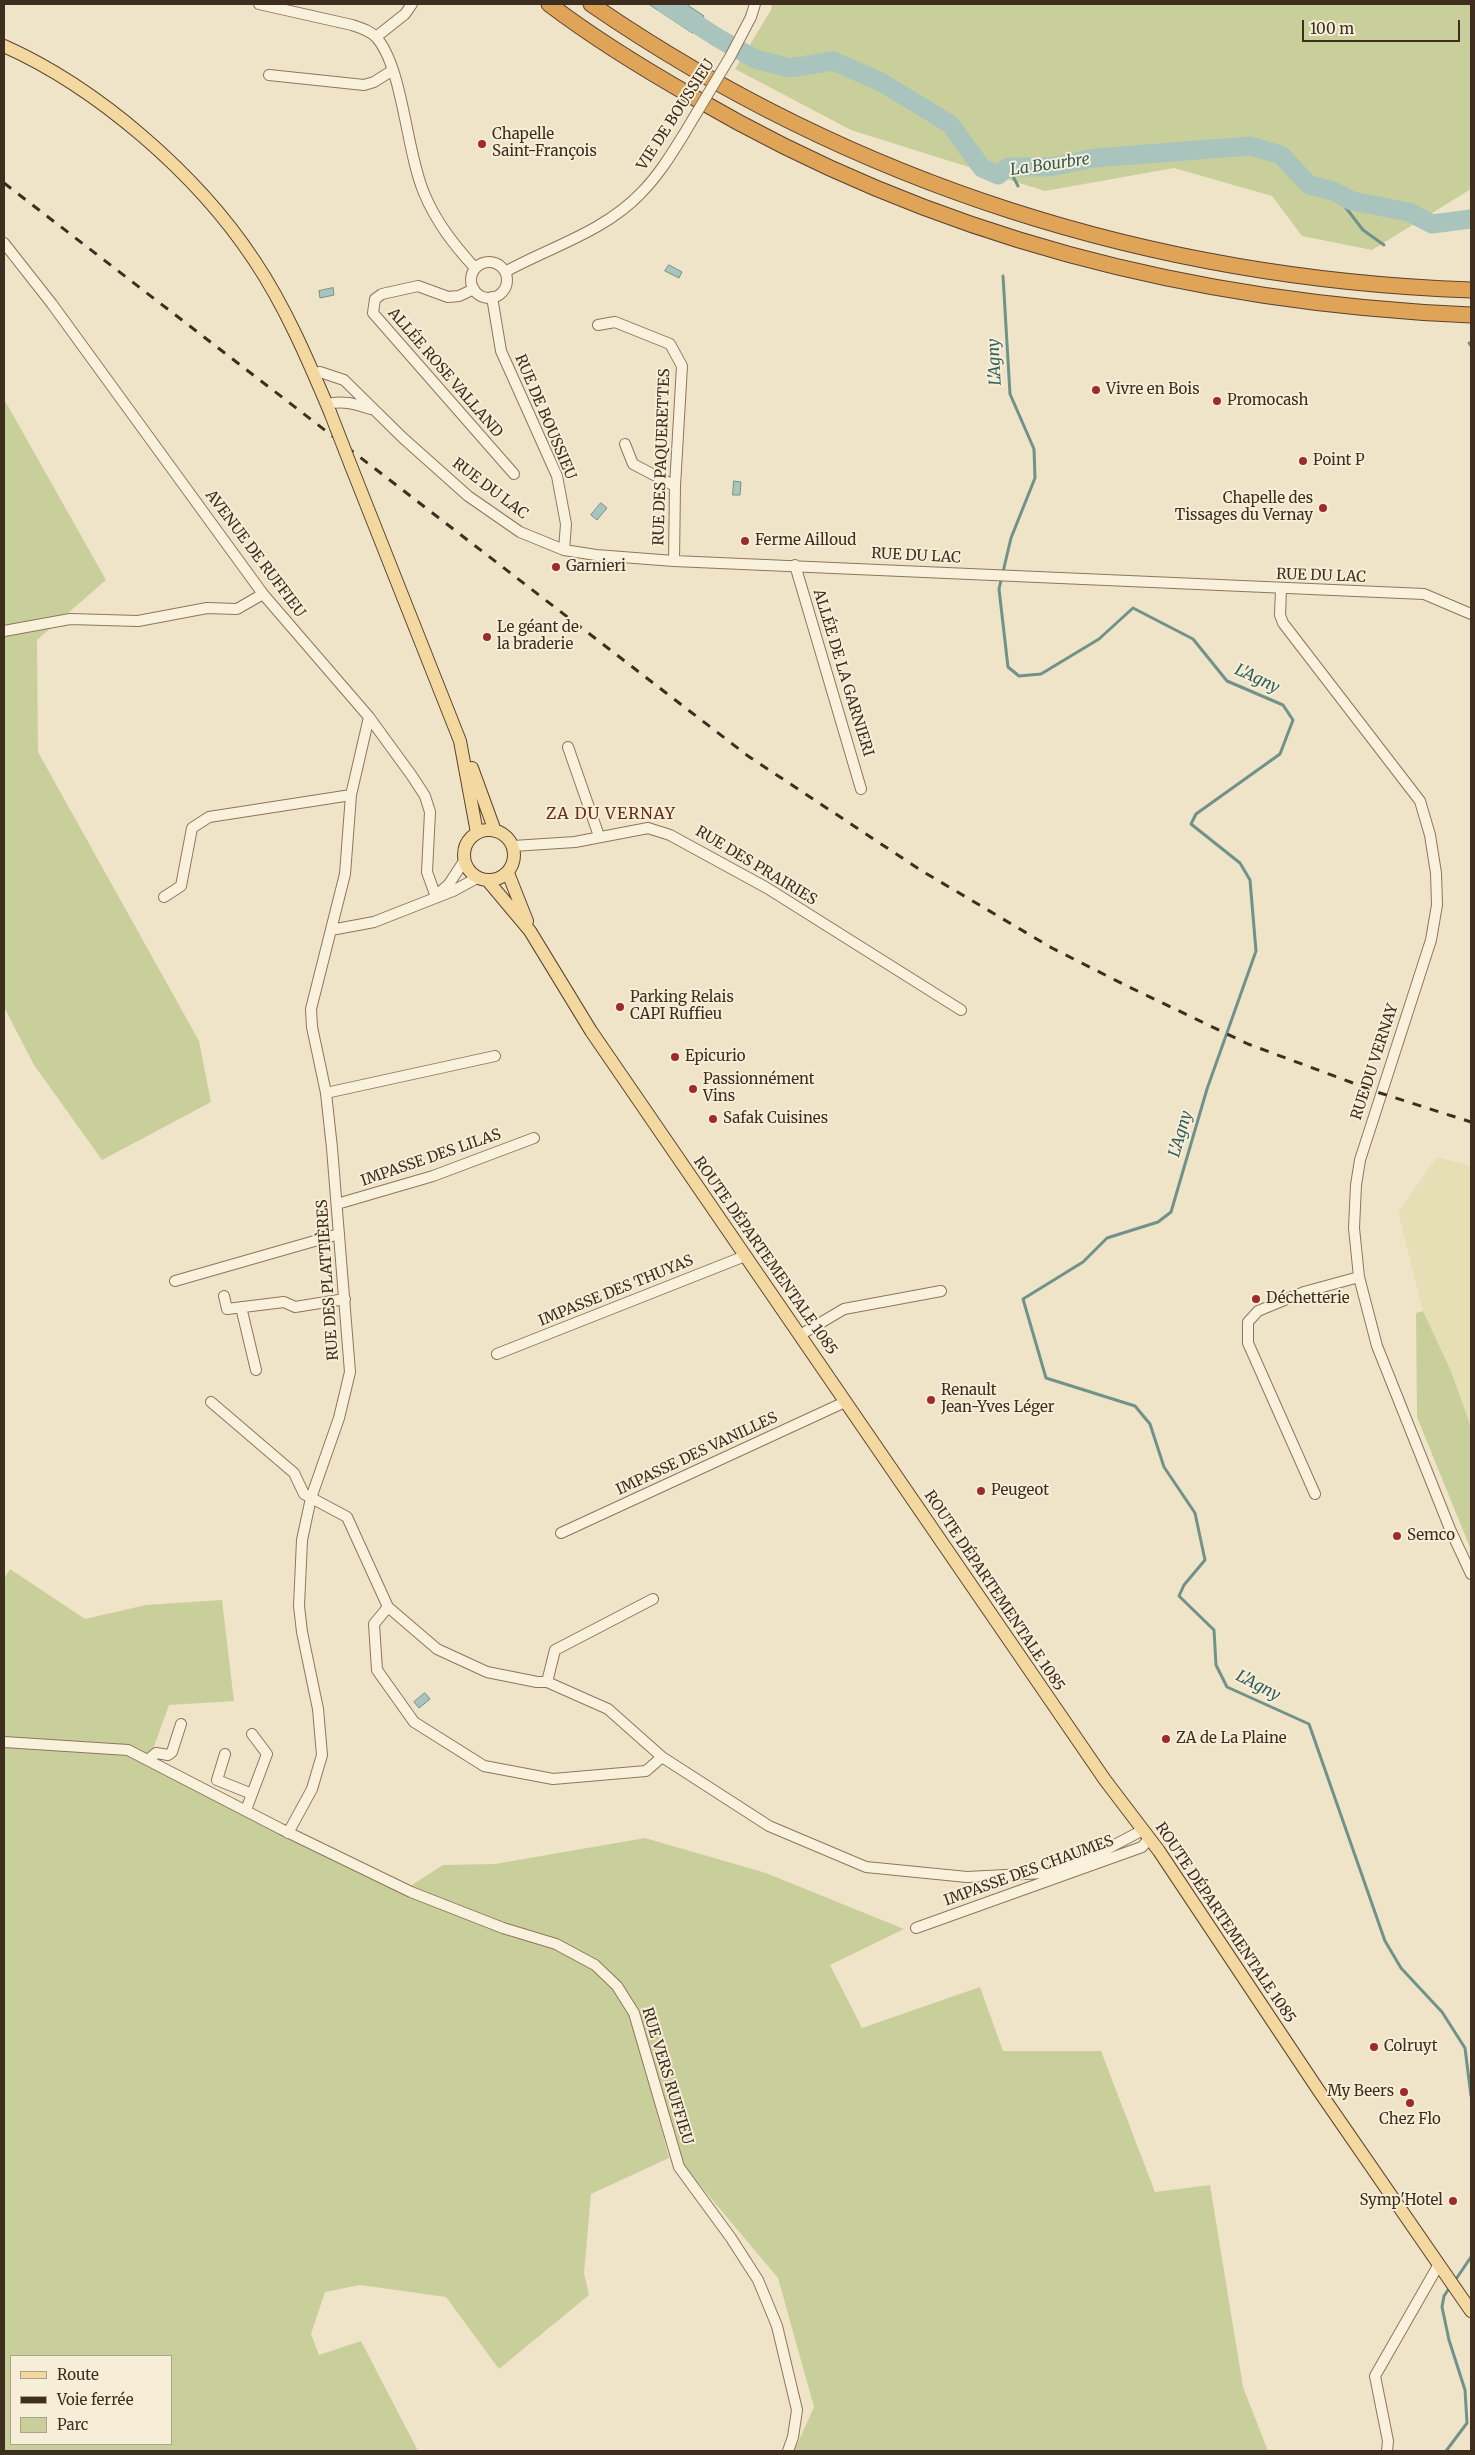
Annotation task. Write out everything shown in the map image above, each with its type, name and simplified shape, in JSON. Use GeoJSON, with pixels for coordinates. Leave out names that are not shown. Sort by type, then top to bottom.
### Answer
{"type":"FeatureCollection","features":[{"type":"Feature","properties":{"kind":"highway"},"geometry":{"type":"LineString","coordinates":[[549,4],[650,72],[738,124],[802,156],[879,190],[979,228],[1077,257],[1176,281],[1274,297],[1361,308],[1471,314]]}},
{"type":"Feature","properties":{"kind":"highway"},"geometry":{"type":"LineString","coordinates":[[591,4],[677,60],[742,98],[807,131],[881,165],[993,207],[1080,233],[1180,256],[1276,272],[1353,282],[1471,290]]}},
{"type":"Feature","properties":{"kind":"main road"},"geometry":{"type":"LineString","coordinates":[[4,46],[35,60],[73,82],[147,142],[208,199],[255,261],[278,302],[328,408],[495,831],[508,839],[513,846],[513,865],[508,873],[499,879],[482,879]]}},
{"type":"Feature","properties":{"kind":"main road"},"geometry":{"type":"LineString","coordinates":[[460,741],[477,833]]}},
{"type":"Feature","properties":{"kind":"main road"},"geometry":{"type":"LineString","coordinates":[[495,831],[477,833],[467,845],[464,861],[469,871],[482,879],[530,930]]}},
{"type":"Feature","properties":{"kind":"main road"},"geometry":{"type":"LineString","coordinates":[[508,873],[530,930]]}},
{"type":"Feature","properties":{"kind":"main road","name":"ROUTE DÉPARTEMENTALE 1085"},"geometry":{"type":"LineString","coordinates":[[530,930],[591,1031],[1100,1774],[1146,1834],[1471,2311]]}},
{"type":"Feature","properties":{"kind":"street"},"geometry":{"type":"LineString","coordinates":[[259,4],[367,29],[376,37],[386,50],[393,70],[410,149],[424,192],[446,234],[475,268]]}},
{"type":"Feature","properties":{"kind":"street"},"geometry":{"type":"LineString","coordinates":[[376,37],[405,14],[412,4]]}},
{"type":"Feature","properties":{"kind":"street","name":"VIE DE BOUSSIEU"},"geometry":{"type":"LineString","coordinates":[[505,272],[589,231],[624,208],[653,180],[684,134],[730,57],[751,17],[755,4]]}},
{"type":"Feature","properties":{"kind":"street"},"geometry":{"type":"LineString","coordinates":[[269,75],[364,85],[374,82],[393,70]]}},
{"type":"Feature","properties":{"kind":"street","name":"AVENUE DE RUFFIEU"},"geometry":{"type":"LineString","coordinates":[[4,243],[52,304],[263,594],[369,717],[425,796],[430,812],[427,872],[436,897]]}},
{"type":"Feature","properties":{"kind":"street"},"geometry":{"type":"LineString","coordinates":[[495,263],[505,272],[507,279],[503,290],[492,297],[480,296],[474,289],[471,280],[475,268],[481,264],[495,263]]}},
{"type":"Feature","properties":{"kind":"street","name":"ALLÉE ROSE VALLAND"},"geometry":{"type":"LineString","coordinates":[[474,289],[459,296],[448,297],[418,286],[382,294],[375,299],[373,313],[514,474]]}},
{"type":"Feature","properties":{"kind":"street","name":"RUE DE BOUSSIEU"},"geometry":{"type":"LineString","coordinates":[[492,297],[501,351],[557,476],[566,524],[564,550]]}},
{"type":"Feature","properties":{"kind":"street","name":"RUE DES PAQUERETTES"},"geometry":{"type":"LineString","coordinates":[[598,325],[615,322],[670,344],[682,366],[675,486],[674,561]]}},
{"type":"Feature","properties":{"kind":"street","name":"RUE DU LAC"},"geometry":{"type":"LineString","coordinates":[[313,373],[320,372],[344,380],[468,496],[520,532],[564,550],[596,555],[674,561],[1424,594],[1471,614]]}},
{"type":"Feature","properties":{"kind":"street","name":"RUE DU LAC"},"geometry":{"type":"LineString","coordinates":[[328,408],[338,401],[349,402],[374,410]]}},
{"type":"Feature","properties":{"kind":"street"},"geometry":{"type":"LineString","coordinates":[[625,444],[633,464],[675,486]]}},
{"type":"Feature","properties":{"kind":"street","name":"ALLÉE DE LA GARNIERI"},"geometry":{"type":"LineString","coordinates":[[795,566],[861,789]]}},
{"type":"Feature","properties":{"kind":"street","name":"RUE DU VERNAY"},"geometry":{"type":"LineString","coordinates":[[1281,589],[1280,615],[1286,629],[1420,801],[1430,835],[1436,873],[1437,905],[1431,940],[1360,1160],[1356,1185],[1354,1228],[1359,1277],[1377,1346],[1397,1401],[1450,1529],[1471,1574]]}},
{"type":"Feature","properties":{"kind":"street"},"geometry":{"type":"LineString","coordinates":[[4,631],[70,618],[138,621],[207,608],[237,609],[263,594]]}},
{"type":"Feature","properties":{"kind":"street","name":"RUE DES PLATTIÈRES"},"geometry":{"type":"LineString","coordinates":[[288,1833],[312,1789],[322,1755],[322,1732],[303,1641],[299,1606],[302,1540],[311,1498],[339,1418],[350,1372],[326,1093],[312,1027],[311,1009],[313,992],[345,874],[351,795],[369,717]]}},
{"type":"Feature","properties":{"kind":"street"},"geometry":{"type":"LineString","coordinates":[[568,748],[599,836]]}},
{"type":"Feature","properties":{"kind":"street"},"geometry":{"type":"LineString","coordinates":[[164,897],[181,886],[192,828],[209,817],[351,795]]}},
{"type":"Feature","properties":{"kind":"street","name":"RUE DES PRAIRIES"},"geometry":{"type":"LineString","coordinates":[[513,846],[574,842],[648,828],[682,839],[767,888],[961,1010]]}},
{"type":"Feature","properties":{"kind":"street"},"geometry":{"type":"LineString","coordinates":[[436,897],[449,884],[464,861]]}},
{"type":"Feature","properties":{"kind":"street"},"geometry":{"type":"LineString","coordinates":[[331,930],[374,922],[482,879]]}},
{"type":"Feature","properties":{"kind":"street"},"geometry":{"type":"LineString","coordinates":[[326,1093],[495,1056]]}},
{"type":"Feature","properties":{"kind":"street","name":"IMPASSE DES LILAS"},"geometry":{"type":"LineString","coordinates":[[337,1204],[433,1176],[534,1138]]}},
{"type":"Feature","properties":{"kind":"street"},"geometry":{"type":"LineString","coordinates":[[175,1281],[339,1234]]}},
{"type":"Feature","properties":{"kind":"street","name":"IMPASSE DES THUYAS"},"geometry":{"type":"LineString","coordinates":[[497,1354],[745,1256]]}},
{"type":"Feature","properties":{"kind":"street"},"geometry":{"type":"LineString","coordinates":[[1315,1494],[1248,1343],[1248,1322],[1258,1311],[1295,1296],[1359,1277]]}},
{"type":"Feature","properties":{"kind":"street"},"geometry":{"type":"LineString","coordinates":[[800,1335],[844,1309],[941,1291]]}},
{"type":"Feature","properties":{"kind":"street"},"geometry":{"type":"LineString","coordinates":[[224,1296],[227,1309],[284,1302],[295,1307],[345,1299]]}},
{"type":"Feature","properties":{"kind":"street"},"geometry":{"type":"LineString","coordinates":[[241,1307],[256,1370]]}},
{"type":"Feature","properties":{"kind":"street"},"geometry":{"type":"LineString","coordinates":[[211,1402],[294,1473],[304,1494],[347,1517],[388,1607],[437,1649],[487,1672],[537,1682],[548,1682],[608,1709],[662,1757],[769,1826],[866,1867],[967,1877],[1044,1873],[1146,1834]]}},
{"type":"Feature","properties":{"kind":"street","name":"IMPASSE DES VANILLES"},"geometry":{"type":"LineString","coordinates":[[561,1533],[845,1402]]}},
{"type":"Feature","properties":{"kind":"street"},"geometry":{"type":"LineString","coordinates":[[548,1682],[556,1650],[653,1599]]}},
{"type":"Feature","properties":{"kind":"street"},"geometry":{"type":"LineString","coordinates":[[388,1607],[374,1624],[377,1670],[414,1722],[484,1766],[553,1779],[646,1771],[662,1757]]}},
{"type":"Feature","properties":{"kind":"street"},"geometry":{"type":"LineString","coordinates":[[149,1759],[156,1753],[168,1755],[172,1752],[181,1724]]}},
{"type":"Feature","properties":{"kind":"street"},"geometry":{"type":"LineString","coordinates":[[246,1810],[267,1754],[252,1734]]}},
{"type":"Feature","properties":{"kind":"street","name":"RUE VERS RUFFIEU"},"geometry":{"type":"LineString","coordinates":[[4,1742],[128,1750],[149,1759],[288,1833],[411,1892],[486,1922],[556,1944],[595,1965],[617,1986],[634,2013],[678,2167],[731,2238],[758,2280],[777,2326],[797,2410],[793,2438],[788,2451]]}},
{"type":"Feature","properties":{"kind":"street"},"geometry":{"type":"LineString","coordinates":[[225,1754],[217,1780],[252,1794]]}},
{"type":"Feature","properties":{"kind":"street","name":"IMPASSE DES CHAUMES"},"geometry":{"type":"LineString","coordinates":[[916,1928],[1142,1847],[1146,1834]]}},
{"type":"Feature","properties":{"kind":"street"},"geometry":{"type":"LineString","coordinates":[[1387,2451],[1388,2441],[1375,2376],[1441,2268]]}},
{"type":"Feature","properties":{"kind":"shaded area"},"geometry":{"type":"Polygon","coordinates":[[[1437,1157],[1471,1166],[1471,1427],[1451,1371],[1423,1311],[1398,1212],[1437,1157]]]}},
{"type":"Feature","properties":{"kind":"green space"},"geometry":{"type":"Polygon","coordinates":[[[772,4],[1471,4],[1471,189],[1372,250],[1302,236],[1272,196],[1174,168],[1045,191],[851,130],[735,69],[771,10],[772,4]]]}},
{"type":"Feature","properties":{"kind":"green space"},"geometry":{"type":"Polygon","coordinates":[[[4,399],[106,580],[37,640],[38,752],[199,1041],[211,1102],[102,1160],[34,1065],[4,1007],[4,399]]]}},
{"type":"Feature","properties":{"kind":"green space"},"geometry":{"type":"Polygon","coordinates":[[[1423,1311],[1451,1371],[1471,1427],[1471,1550],[1417,1417],[1416,1313],[1423,1311]]]}},
{"type":"Feature","properties":{"kind":"green space"},"geometry":{"type":"Polygon","coordinates":[[[10,1569],[85,1619],[146,1605],[222,1600],[234,1701],[169,1705],[151,1755],[145,1758],[404,1890],[443,1865],[495,1864],[645,1838],[766,1873],[904,1929],[830,1965],[862,2028],[980,1987],[1003,2051],[1101,2051],[1155,2192],[1210,2185],[1243,2387],[1268,2451],[794,2451],[814,2407],[778,2278],[683,2165],[646,2070],[669,2158],[591,2194],[584,2273],[589,2295],[499,2369],[446,2297],[360,2285],[325,2292],[311,2334],[319,2355],[361,2341],[418,2451],[4,2451],[4,1579],[10,1569]]]}},
{"type":"Feature","properties":{"kind":"water"},"geometry":{"type":"Polygon","coordinates":[[[649,4],[686,4],[704,16],[693,33],[649,4]]]}},
{"type":"Feature","properties":{"kind":"water"},"geometry":{"type":"Polygon","coordinates":[[[669,265],[682,272],[679,278],[665,271],[669,265]]]}},
{"type":"Feature","properties":{"kind":"water"},"geometry":{"type":"Polygon","coordinates":[[[333,288],[334,295],[320,298],[319,291],[333,288]]]}},
{"type":"Feature","properties":{"kind":"water"},"geometry":{"type":"Polygon","coordinates":[[[734,481],[741,482],[740,495],[733,495],[734,481]]]}},
{"type":"Feature","properties":{"kind":"water"},"geometry":{"type":"Polygon","coordinates":[[[601,503],[607,508],[597,520],[591,515],[601,503]]]}},
{"type":"Feature","properties":{"kind":"water"},"geometry":{"type":"Polygon","coordinates":[[[425,1693],[430,1699],[419,1708],[414,1702],[425,1693]]]}},
{"type":"Feature","properties":{"kind":"waterway","name":"La Bourbre"},"geometry":{"type":"LineString","coordinates":[[665,4],[755,59],[790,68],[833,61],[881,82],[950,124],[982,168],[998,175],[1008,167],[1050,167],[1095,158],[1250,146],[1281,155],[1309,185],[1333,191],[1352,201],[1409,212],[1432,224],[1471,219]]}},
{"type":"Feature","properties":{"kind":"waterway","name":"L'Agny"},"geometry":{"type":"LineString","coordinates":[[1008,167],[1018,186]]}},
{"type":"Feature","properties":{"kind":"waterway"},"geometry":{"type":"LineString","coordinates":[[1333,191],[1363,230],[1384,245]]}},
{"type":"Feature","properties":{"kind":"waterway","name":"L'Agny"},"geometry":{"type":"LineString","coordinates":[[1003,276],[1010,394],[1034,449],[1035,478],[1011,538],[999,589],[1008,667],[1019,676],[1041,674],[1099,639],[1133,608],[1193,639],[1227,681],[1283,705],[1293,720],[1280,754],[1196,814],[1191,824],[1240,863],[1250,880],[1256,951],[1207,1089],[1171,1212],[1158,1222],[1107,1238],[1083,1262],[1023,1299],[1046,1378],[1135,1406],[1150,1424],[1164,1467],[1195,1513],[1205,1560],[1184,1585],[1179,1596],[1214,1630],[1216,1665],[1227,1687],[1309,1724],[1385,1941],[1401,1968],[1442,2012],[1465,2048],[1471,2096]]}},
{"type":"Feature","properties":{"kind":"waterway","name":"L'Agny"},"geometry":{"type":"LineString","coordinates":[[1454,2282],[1471,2257]]}},
{"type":"Feature","properties":{"kind":"waterway","name":"L'Agny"},"geometry":{"type":"LineString","coordinates":[[1446,2451],[1467,2423],[1465,2390],[1449,2340],[1442,2307],[1444,2296],[1450,2287]]}},
{"type":"Feature","properties":{"kind":"railway"},"geometry":{"type":"LineString","coordinates":[[4,183],[748,756],[922,871],[1052,948],[1248,1044],[1380,1093],[1471,1122]]}},
{"type":"Feature","properties":{"kind":"place","name":"Chapelle Saint-François"},"geometry":{"type":"Point","coordinates":[482,144]}},
{"type":"Feature","properties":{"kind":"place","name":"Vivre en Bois"},"geometry":{"type":"Point","coordinates":[1096,390]}},
{"type":"Feature","properties":{"kind":"place","name":"Promocash"},"geometry":{"type":"Point","coordinates":[1217,401]}},
{"type":"Feature","properties":{"kind":"place","name":"Point P"},"geometry":{"type":"Point","coordinates":[1303,461]}},
{"type":"Feature","properties":{"kind":"place","name":"Chapelle des Tissages du Vernay"},"geometry":{"type":"Point","coordinates":[1323,508]}},
{"type":"Feature","properties":{"kind":"place","name":"Ferme Ailloud"},"geometry":{"type":"Point","coordinates":[745,541]}},
{"type":"Feature","properties":{"kind":"place","name":"Garnieri"},"geometry":{"type":"Point","coordinates":[556,567]}},
{"type":"Feature","properties":{"kind":"place","name":"Le géant de la braderie"},"geometry":{"type":"Point","coordinates":[487,637]}},
{"type":"Feature","properties":{"kind":"place","name":"Parking Relais CAPI Ruffieu"},"geometry":{"type":"Point","coordinates":[620,1007]}},
{"type":"Feature","properties":{"kind":"place","name":"Epicurio"},"geometry":{"type":"Point","coordinates":[675,1057]}},
{"type":"Feature","properties":{"kind":"place","name":"Passionnément Vins"},"geometry":{"type":"Point","coordinates":[693,1089]}},
{"type":"Feature","properties":{"kind":"place","name":"Safak Cuisines"},"geometry":{"type":"Point","coordinates":[713,1119]}},
{"type":"Feature","properties":{"kind":"place","name":"Déchetterie"},"geometry":{"type":"Point","coordinates":[1256,1299]}},
{"type":"Feature","properties":{"kind":"place","name":"Renault Jean-Yves Léger"},"geometry":{"type":"Point","coordinates":[931,1400]}},
{"type":"Feature","properties":{"kind":"place","name":"Peugeot"},"geometry":{"type":"Point","coordinates":[981,1491]}},
{"type":"Feature","properties":{"kind":"place","name":"Semco"},"geometry":{"type":"Point","coordinates":[1397,1536]}},
{"type":"Feature","properties":{"kind":"place","name":"ZA de La Plaine"},"geometry":{"type":"Point","coordinates":[1166,1739]}},
{"type":"Feature","properties":{"kind":"place","name":"Colruyt"},"geometry":{"type":"Point","coordinates":[1374,2047]}},
{"type":"Feature","properties":{"kind":"place","name":"My Beers"},"geometry":{"type":"Point","coordinates":[1404,2092]}},
{"type":"Feature","properties":{"kind":"place","name":"Chez Flo"},"geometry":{"type":"Point","coordinates":[1410,2103]}},
{"type":"Feature","properties":{"kind":"place","name":"Symp'Hotel"},"geometry":{"type":"Point","coordinates":[1453,2201]}},
{"type":"Feature","properties":{"kind":"district","name":"ZA DU VERNAY"},"geometry":{"type":"Point","coordinates":[611,814]}}]}
